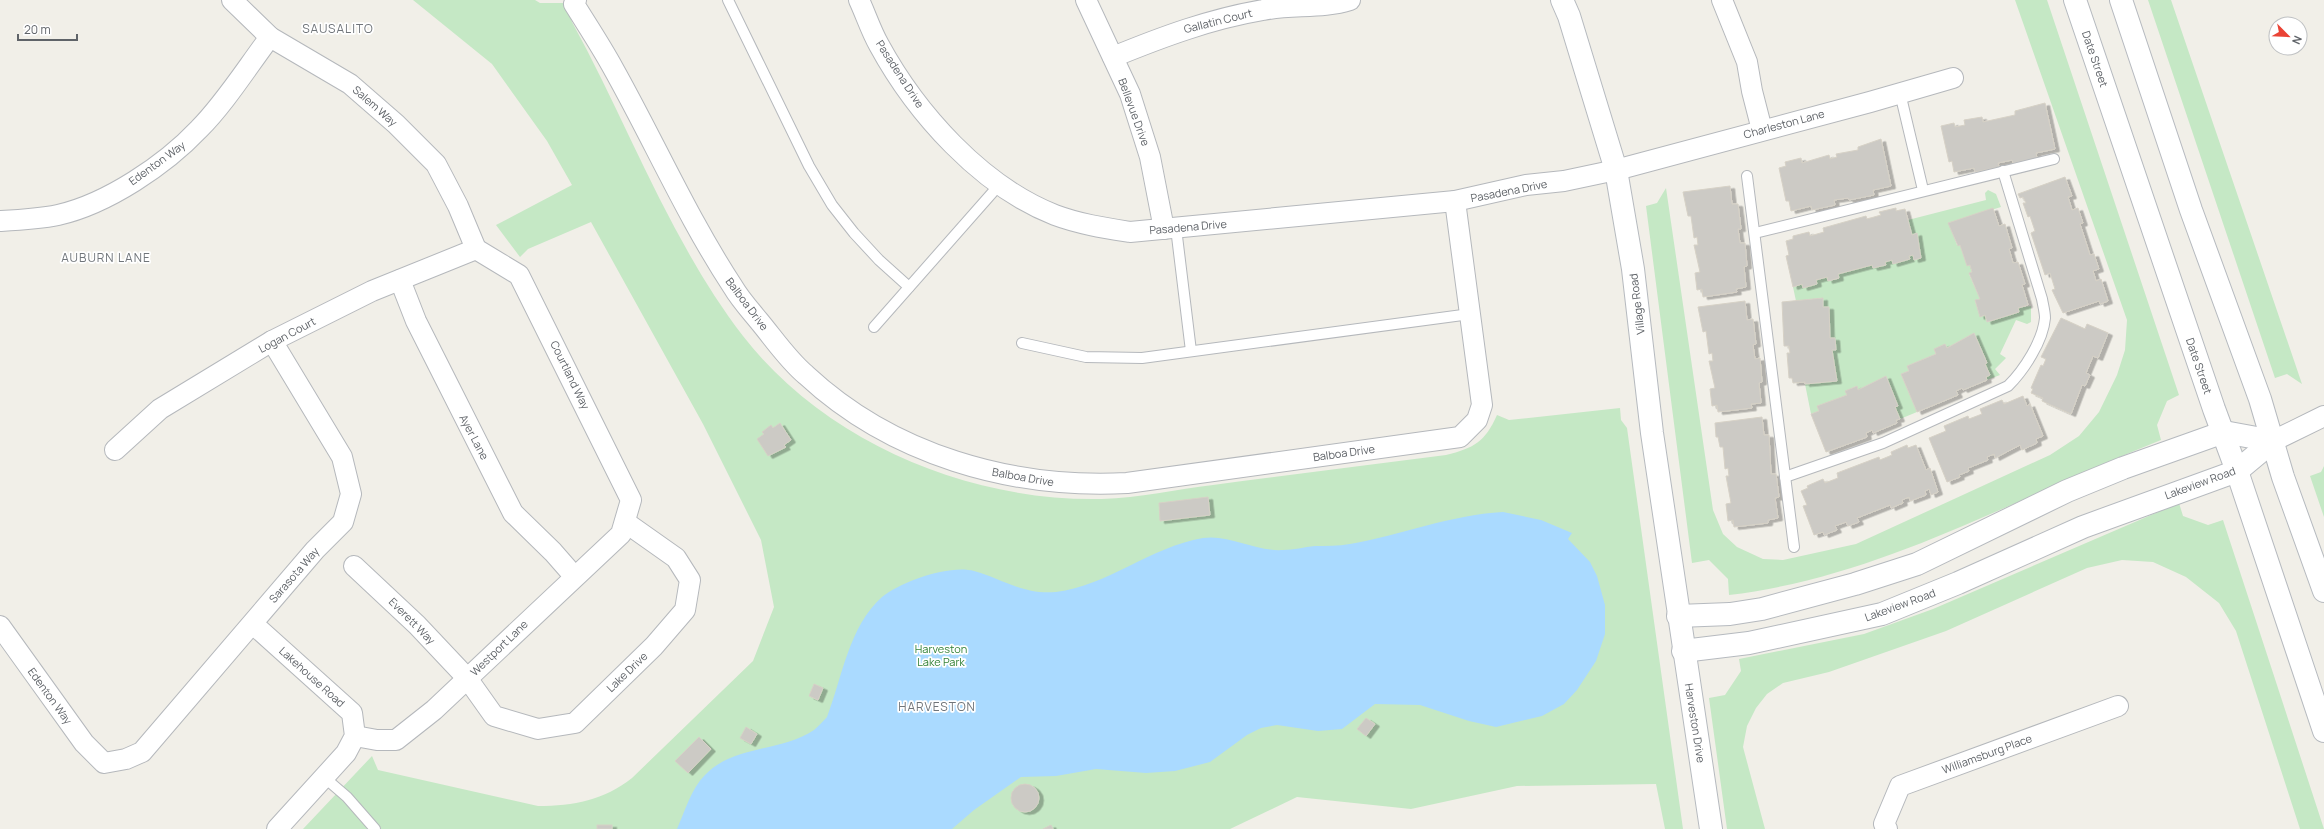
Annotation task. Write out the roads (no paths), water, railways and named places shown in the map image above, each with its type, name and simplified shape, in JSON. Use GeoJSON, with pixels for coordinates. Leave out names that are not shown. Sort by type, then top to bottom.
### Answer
{"type":"FeatureCollection","features":[{"type":"Feature","properties":{"kind":"street","name":"Salem Way"},"geometry":{"type":"LineString","coordinates":[[232,0],[270,37],[350,84],[396,124],[436,164],[458,206],[476,249]]}},
{"type":"Feature","properties":{"kind":"street","name":"Balboa Drive"},"geometry":{"type":"LineString","coordinates":[[576,0],[574,4],[613,68],[694,222],[733,288],[772,338],[804,374],[863,419],[898,439],[942,457],[995,474],[1045,482],[1089,485],[1172,478],[1460,437],[1477,420],[1482,405],[1455,201]]}},
{"type":"Feature","properties":{"kind":"street","name":"Pasadena Drive"},"geometry":{"type":"LineString","coordinates":[[859,0],[879,44],[921,108],[972,163],[1016,196],[1056,215],[1102,228],[1130,232],[1170,229],[1455,201],[1526,185],[1564,181],[1616,170]]}},
{"type":"Feature","properties":{"kind":"street","name":"Bellevue Drive"},"geometry":{"type":"LineString","coordinates":[[1086,0],[1130,94],[1150,157],[1170,229]]}},
{"type":"Feature","properties":{"kind":"street","name":"Gallatin Court"},"geometry":{"type":"LineString","coordinates":[[1113,57],[1169,34],[1209,21],[1265,9],[1334,5],[1350,0]]}},
{"type":"Feature","properties":{"kind":"street","name":"Village Road"},"geometry":{"type":"LineString","coordinates":[[1562,0],[1569,16],[1616,170],[1633,269],[1652,433],[1678,616]]}},
{"type":"Feature","properties":{"kind":"street"},"geometry":{"type":"LineString","coordinates":[[1722,0],[1747,62],[1752,91],[1762,130]]}},
{"type":"Feature","properties":{"kind":"street","name":"Date Street"},"geometry":{"type":"LineString","coordinates":[[2075,0],[2214,409],[2224,432],[2324,731]]}},
{"type":"Feature","properties":{"kind":"street"},"geometry":{"type":"LineString","coordinates":[[2121,0],[2191,210],[2260,399],[2272,442],[2324,591]]}},
{"type":"Feature","properties":{"kind":"street","name":"Edenton Way"},"geometry":{"type":"LineString","coordinates":[[0,222],[58,215],[114,192],[145,174],[178,150],[201,128],[270,37]]}},
{"type":"Feature","properties":{"kind":"street","name":"Charleston Lane"},"geometry":{"type":"LineString","coordinates":[[1616,170],[1952,78]]}},
{"type":"Feature","properties":{"kind":"street","name":"Logan Court"},"geometry":{"type":"LineString","coordinates":[[115,450],[160,409],[272,341],[372,291],[476,249]]}},
{"type":"Feature","properties":{"kind":"street","name":"Courtland Way"},"geometry":{"type":"LineString","coordinates":[[476,249],[519,275],[530,294],[631,500],[625,522]]}},
{"type":"Feature","properties":{"kind":"street","name":"Ayer Lane"},"geometry":{"type":"LineString","coordinates":[[400,280],[419,328],[512,513],[553,552],[574,576]]}},
{"type":"Feature","properties":{"kind":"street","name":"Sarasota Way"},"geometry":{"type":"LineString","coordinates":[[104,762],[126,760],[142,752],[315,550],[343,522],[351,494],[342,458],[272,341]]}},
{"type":"Feature","properties":{"kind":"street"},"geometry":{"type":"LineString","coordinates":[[1678,616],[1730,614],[1762,609],[1855,584],[1917,564],[2068,491],[2123,468],[2224,432],[2272,442],[2324,416]]}},
{"type":"Feature","properties":{"kind":"street","name":"Lakeview Road"},"geometry":{"type":"LineString","coordinates":[[1684,651],[1749,644],[1882,614],[1958,583],[2083,527],[2237,471],[2272,442]]}},
{"type":"Feature","properties":{"kind":"street","name":"Westport Lane"},"geometry":{"type":"LineString","coordinates":[[355,736],[377,740],[396,740],[434,710],[574,576],[621,534],[625,522]]}},
{"type":"Feature","properties":{"kind":"street","name":"Lake Drive"},"geometry":{"type":"LineString","coordinates":[[467,678],[494,716],[538,729],[575,723],[654,646],[685,610],[690,580],[676,558],[625,522]]}},
{"type":"Feature","properties":{"kind":"street","name":"Everett Way"},"geometry":{"type":"LineString","coordinates":[[354,566],[417,625],[467,678]]}},
{"type":"Feature","properties":{"kind":"street","name":"Harveston Drive"},"geometry":{"type":"LineString","coordinates":[[1678,616],[1711,829]]}},
{"type":"Feature","properties":{"kind":"street","name":"Lakehouse Road"},"geometry":{"type":"LineString","coordinates":[[253,624],[352,713],[355,736]]}},
{"type":"Feature","properties":{"kind":"street","name":"Edenton Way"},"geometry":{"type":"LineString","coordinates":[[0,626],[84,742],[104,762]]}},
{"type":"Feature","properties":{"kind":"street","name":"Williamsburg Place"},"geometry":{"type":"LineString","coordinates":[[1887,829],[1884,824],[1900,786],[2118,706]]}},
{"type":"Feature","properties":{"kind":"street"},"geometry":{"type":"LineString","coordinates":[[277,829],[325,778],[346,753],[355,736]]}},
{"type":"Feature","properties":{"kind":"lane"},"geometry":{"type":"LineString","coordinates":[[728,0],[809,166],[832,205],[854,233],[879,260],[910,287]]}},
{"type":"Feature","properties":{"kind":"lane"},"geometry":{"type":"LineString","coordinates":[[1900,93],[1923,190]]}},
{"type":"Feature","properties":{"kind":"lane"},"geometry":{"type":"LineString","coordinates":[[1755,233],[1923,190],[2054,159]]}},
{"type":"Feature","properties":{"kind":"lane"},"geometry":{"type":"LineString","coordinates":[[1785,477],[1883,443],[2008,386],[2022,372],[2038,341],[2045,318],[2042,299],[2003,171]]}},
{"type":"Feature","properties":{"kind":"lane"},"geometry":{"type":"LineString","coordinates":[[1747,176],[1794,547]]}},
{"type":"Feature","properties":{"kind":"lane"},"geometry":{"type":"LineString","coordinates":[[874,327],[1000,184]]}},
{"type":"Feature","properties":{"kind":"lane"},"geometry":{"type":"LineString","coordinates":[[1170,229],[1192,351]]}},
{"type":"Feature","properties":{"kind":"lane"},"geometry":{"type":"LineString","coordinates":[[1022,343],[1064,353],[1109,358],[1142,358],[1470,314]]}},
{"type":"Feature","properties":{"kind":"lane"},"geometry":{"type":"LineString","coordinates":[[325,778],[347,798],[375,829]]}},
{"type":"Feature","properties":{"kind":"water"},"geometry":{"type":"Polygon","coordinates":[[[1503,512],[1541,520],[1572,533],[1568,539],[1590,562],[1597,576],[1605,605],[1605,634],[1596,661],[1577,690],[1564,704],[1542,716],[1496,727],[1469,721],[1420,705],[1375,704],[1342,729],[1318,731],[1277,725],[1261,728],[1247,735],[1210,762],[1175,771],[1146,773],[1096,769],[1056,776],[1021,777],[974,810],[952,829],[677,829],[696,787],[705,775],[716,765],[743,753],[801,737],[814,730],[821,724],[827,717],[848,653],[862,622],[882,597],[890,591],[913,580],[939,572],[964,569],[984,574],[1023,589],[1056,592],[1093,582],[1165,549],[1203,538],[1223,538],[1273,550],[1287,550],[1315,546],[1337,546],[1369,540],[1464,517],[1503,512]]]}},
{"type":"Feature","properties":{"kind":"district","name":"SAUSALITO"},"geometry":{"type":"Point","coordinates":[338,29]}},
{"type":"Feature","properties":{"kind":"district","name":"AUBURN LANE"},"geometry":{"type":"Point","coordinates":[106,258]}},
{"type":"Feature","properties":{"kind":"district","name":"HARVESTON"},"geometry":{"type":"Point","coordinates":[937,707]}},
{"type":"Feature","properties":{"kind":"park label","name":"Harveston Lake Park"},"geometry":{"type":"Point","coordinates":[941,655]}}]}
